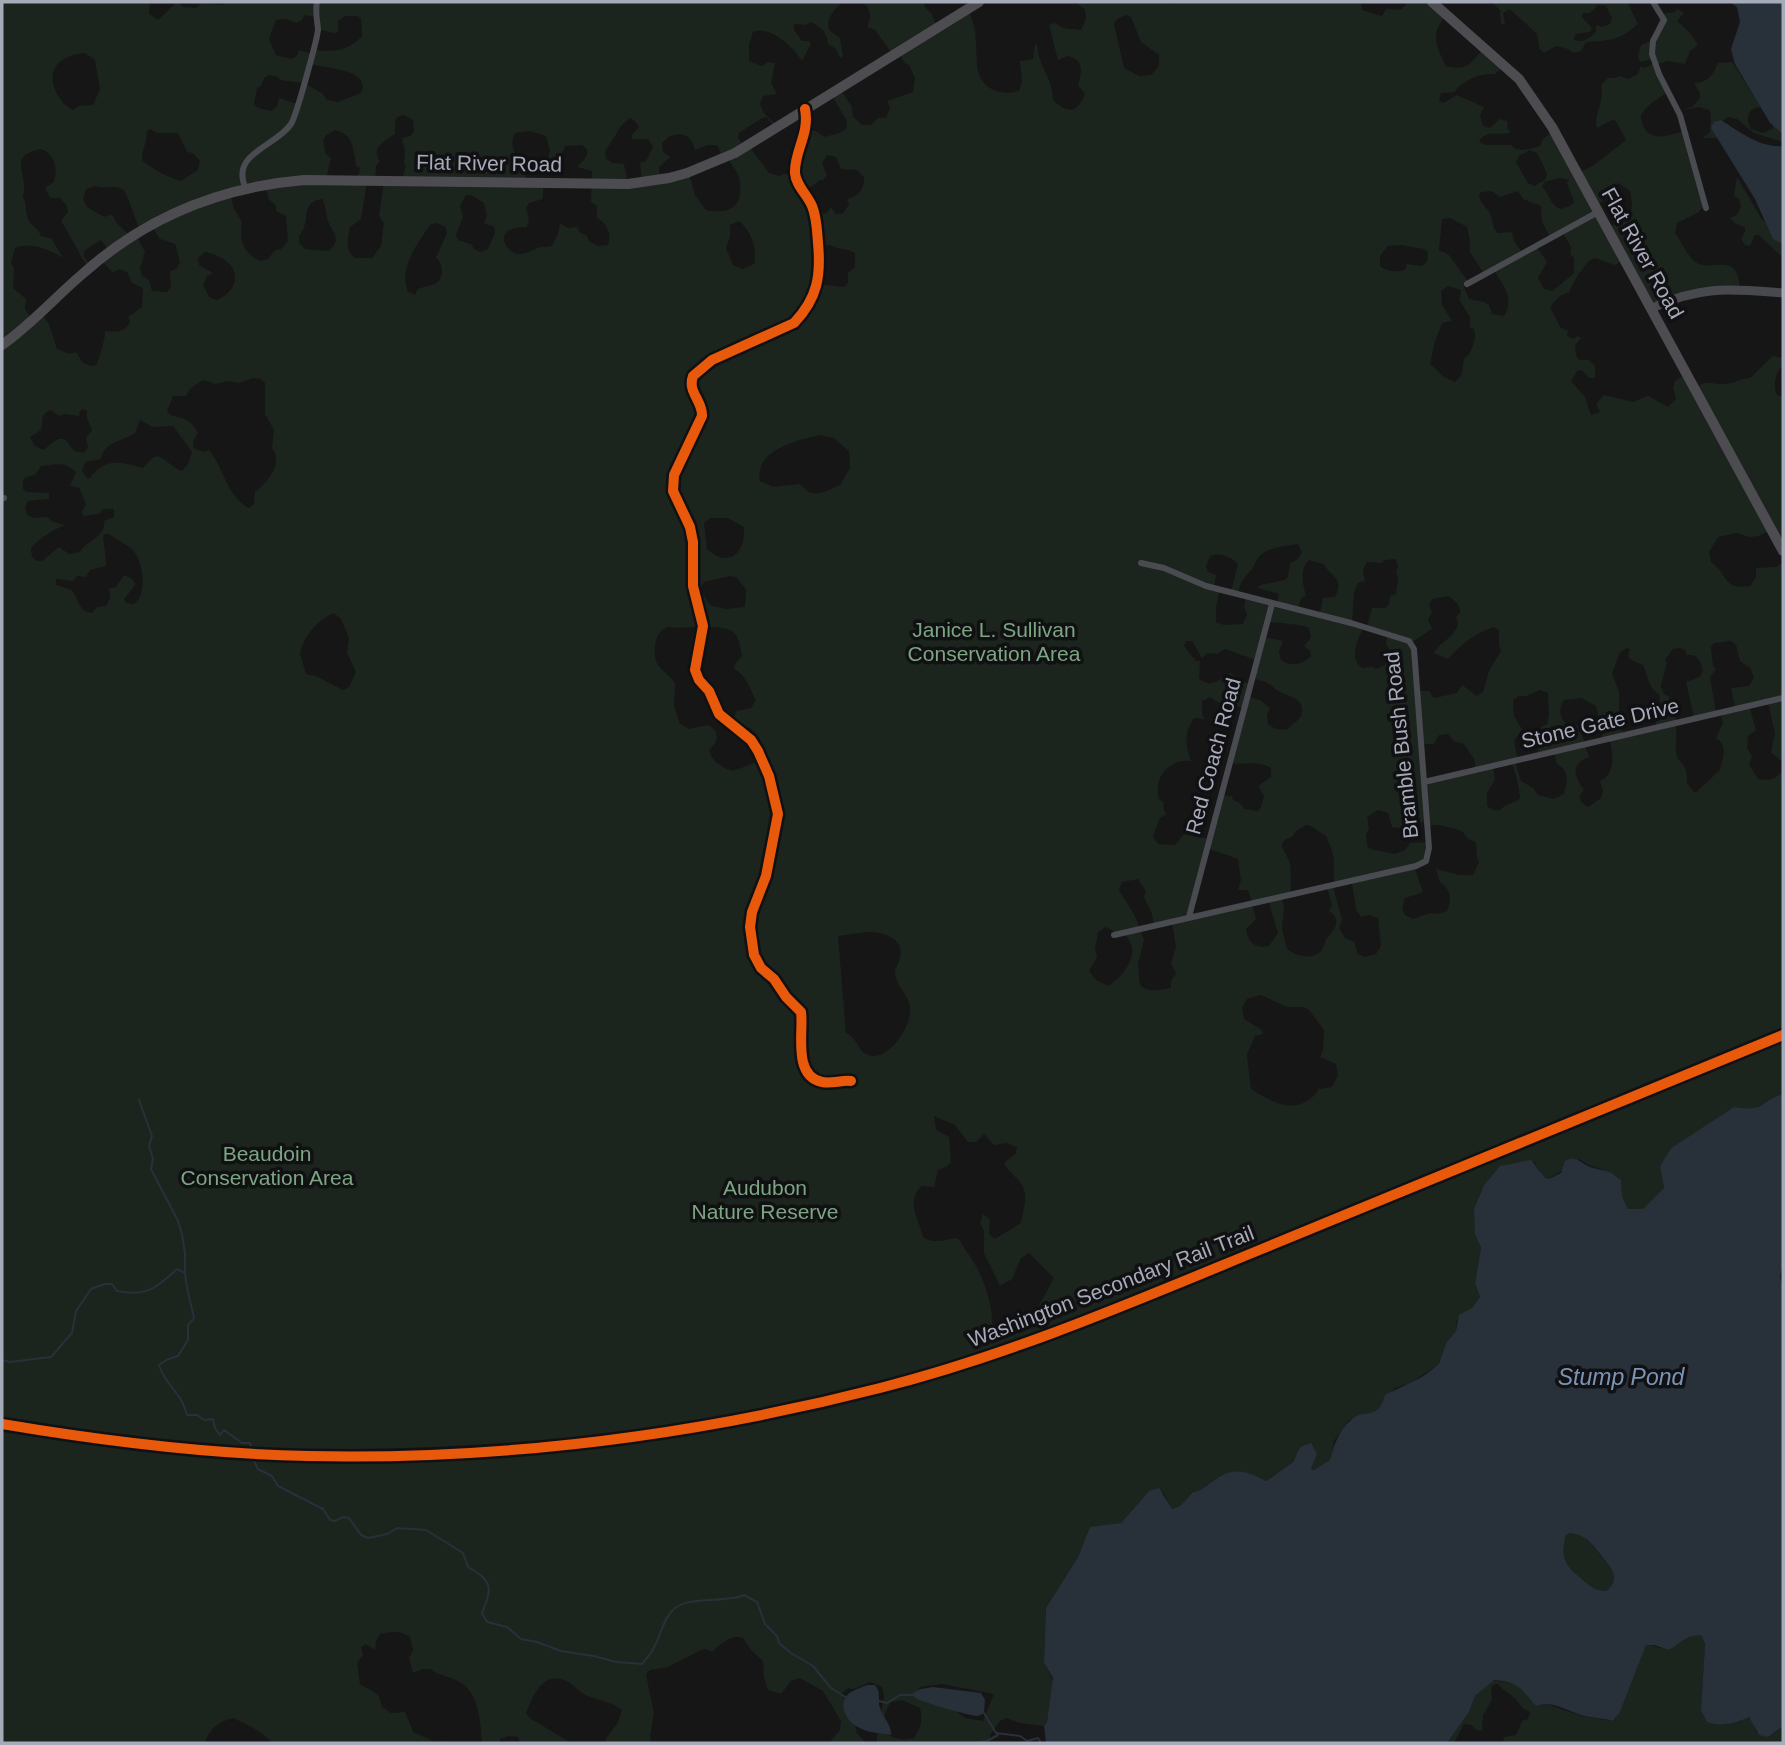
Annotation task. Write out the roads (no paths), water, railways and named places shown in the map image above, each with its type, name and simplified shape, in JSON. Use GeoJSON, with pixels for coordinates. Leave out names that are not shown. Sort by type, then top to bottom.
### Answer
{"type":"FeatureCollection","features":[{"type":"Feature","properties":{"kind":"main road","name":"Flat River Road"},"geometry":{"type":"LineString","coordinates":[[2,345],[44,312],[87,269],[125,240],[186,208],[246,188],[304,180],[611,184],[653,181],[707,166],[757,140],[979,2]]}},
{"type":"Feature","properties":{"kind":"main road","name":"Flat River Road"},"geometry":{"type":"LineString","coordinates":[[1432,2],[1519,79],[1552,127],[1783,551]]}},
{"type":"Feature","properties":{"kind":"street"},"geometry":{"type":"LineString","coordinates":[[246,188],[242,175],[246,161],[293,122],[317,37],[317,2]]}},
{"type":"Feature","properties":{"kind":"street"},"geometry":{"type":"LineString","coordinates":[[1653,2],[1664,20],[1653,41],[1652,54],[1680,115],[1706,208]]}},
{"type":"Feature","properties":{"kind":"street"},"geometry":{"type":"LineString","coordinates":[[805,109],[807,124],[795,171],[799,186],[811,203],[814,213],[820,264],[817,285],[802,314],[794,323],[708,362],[693,376],[692,390],[703,414],[675,472],[672,485],[690,527],[694,548],[693,586],[703,626],[695,670],[699,680],[709,691],[719,715],[751,740],[758,751],[769,776],[778,814],[766,876],[752,912],[750,928],[754,954],[761,968],[774,979],[786,997],[801,1012],[800,1046],[803,1059],[812,1075],[820,1082],[851,1081]]}},
{"type":"Feature","properties":{"kind":"street"},"geometry":{"type":"LineString","coordinates":[[1467,284],[1598,212]]}},
{"type":"Feature","properties":{"kind":"street"},"geometry":{"type":"LineString","coordinates":[[1652,308],[1681,296],[1707,290],[1783,293]]}},
{"type":"Feature","properties":{"kind":"street","name":"Bramble Bush Road"},"geometry":{"type":"LineString","coordinates":[[1114,934],[1421,864],[1426,861],[1429,848],[1414,649],[1409,641],[1403,637],[1206,586],[1164,568],[1141,563]]}},
{"type":"Feature","properties":{"kind":"street","name":"Red Coach Road"},"geometry":{"type":"LineString","coordinates":[[1189,917],[1272,604]]}},
{"type":"Feature","properties":{"kind":"street","name":"Stone Gate Drive"},"geometry":{"type":"LineString","coordinates":[[1424,782],[1783,698]]}},
{"type":"Feature","properties":{"kind":"water"},"geometry":{"type":"Polygon","coordinates":[[[1730,2],[1783,2],[1783,134],[1770,123],[1735,64],[1731,49],[1740,22],[1737,7],[1730,2]]]}},
{"type":"Feature","properties":{"kind":"water"},"geometry":{"type":"Polygon","coordinates":[[[1721,120],[1758,142],[1783,146],[1783,244],[1773,239],[1755,199],[1711,128],[1714,122],[1721,120]]]}},
{"type":"Feature","properties":{"kind":"water","name":"Stump Pond"},"geometry":{"type":"Polygon","coordinates":[[[1783,1094],[1783,1263],[1780,1277],[1783,1287],[1783,1726],[1768,1737],[1759,1735],[1749,1717],[1728,1724],[1707,1722],[1701,1710],[1705,1644],[1702,1636],[1697,1635],[1669,1650],[1646,1645],[1620,1712],[1613,1721],[1579,1714],[1555,1705],[1536,1706],[1518,1687],[1509,1682],[1494,1680],[1475,1696],[1469,1712],[1447,1743],[1046,1743],[1044,1726],[1047,1722],[1053,1678],[1044,1663],[1046,1608],[1078,1557],[1090,1527],[1121,1523],[1149,1491],[1159,1488],[1172,1509],[1180,1506],[1193,1492],[1227,1473],[1245,1472],[1266,1481],[1293,1462],[1300,1447],[1311,1443],[1317,1454],[1311,1469],[1314,1470],[1330,1460],[1340,1433],[1351,1420],[1356,1416],[1374,1412],[1382,1404],[1385,1395],[1422,1377],[1439,1364],[1446,1343],[1456,1331],[1459,1315],[1472,1308],[1480,1297],[1475,1283],[1481,1248],[1475,1234],[1474,1209],[1484,1185],[1500,1166],[1531,1160],[1545,1178],[1549,1179],[1561,1173],[1565,1161],[1576,1159],[1616,1176],[1621,1180],[1622,1196],[1628,1209],[1643,1209],[1664,1188],[1660,1166],[1671,1148],[1734,1107],[1758,1107],[1783,1094]],[[1570,1533],[1566,1535],[1564,1555],[1571,1570],[1590,1586],[1606,1591],[1613,1583],[1612,1571],[1590,1542],[1582,1536],[1570,1533]]]}},
{"type":"Feature","properties":{"kind":"water"},"geometry":{"type":"Polygon","coordinates":[[[867,1685],[875,1685],[877,1688],[880,1708],[891,1735],[862,1729],[853,1724],[846,1715],[844,1700],[853,1691],[867,1685]]]}},
{"type":"Feature","properties":{"kind":"water"},"geometry":{"type":"Polygon","coordinates":[[[933,1687],[981,1693],[985,1700],[984,1713],[978,1716],[914,1697],[913,1693],[933,1687]]]}},
{"type":"Feature","properties":{"kind":"waterway"},"geometry":{"type":"LineString","coordinates":[[139,1100],[152,1136],[149,1146],[153,1159],[151,1169],[182,1234],[185,1273]]}},
{"type":"Feature","properties":{"kind":"waterway"},"geometry":{"type":"LineString","coordinates":[[2,1360],[10,1362],[51,1357],[72,1333],[76,1311],[91,1289],[112,1284],[117,1291],[143,1292],[157,1286],[177,1269],[185,1273],[194,1318],[188,1325],[188,1340],[178,1356],[159,1365],[185,1407],[187,1415],[197,1415],[204,1420],[213,1419],[220,1435],[224,1430],[242,1443],[250,1443],[252,1451]]}},
{"type":"Feature","properties":{"kind":"waterway"},"geometry":{"type":"LineString","coordinates":[[252,1457],[258,1469],[272,1476],[278,1486],[323,1509],[330,1520],[349,1518],[361,1535],[368,1538],[387,1534],[397,1528],[426,1530],[463,1553],[468,1567],[482,1576],[488,1585],[488,1596],[482,1613],[487,1622],[507,1627],[521,1639],[561,1651],[616,1662],[642,1664],[650,1655],[663,1626],[677,1606],[744,1595],[757,1602],[765,1624],[777,1636],[779,1643],[813,1666],[831,1688],[847,1698]]}},
{"type":"Feature","properties":{"kind":"waterway"},"geometry":{"type":"LineString","coordinates":[[879,1701],[887,1703],[900,1695],[913,1695]]}},
{"type":"Feature","properties":{"kind":"waterway"},"geometry":{"type":"LineString","coordinates":[[984,1713],[996,1733],[1020,1736],[1027,1741],[1038,1738],[1041,1743]]}},
{"type":"Feature","properties":{"kind":"waterway"},"geometry":{"type":"LineString","coordinates":[[974,1743],[987,1741],[998,1735]]}},
{"type":"Feature","properties":{"kind":"park label","name":"Janice L. Sullivan Conservation Area"},"geometry":{"type":"Point","coordinates":[994,641]}},
{"type":"Feature","properties":{"kind":"park label","name":"Beaudoin Conservation Area"},"geometry":{"type":"Point","coordinates":[267,1165]}},
{"type":"Feature","properties":{"kind":"park label","name":"Audubon Nature Reserve"},"geometry":{"type":"Point","coordinates":[765,1199]}}]}
